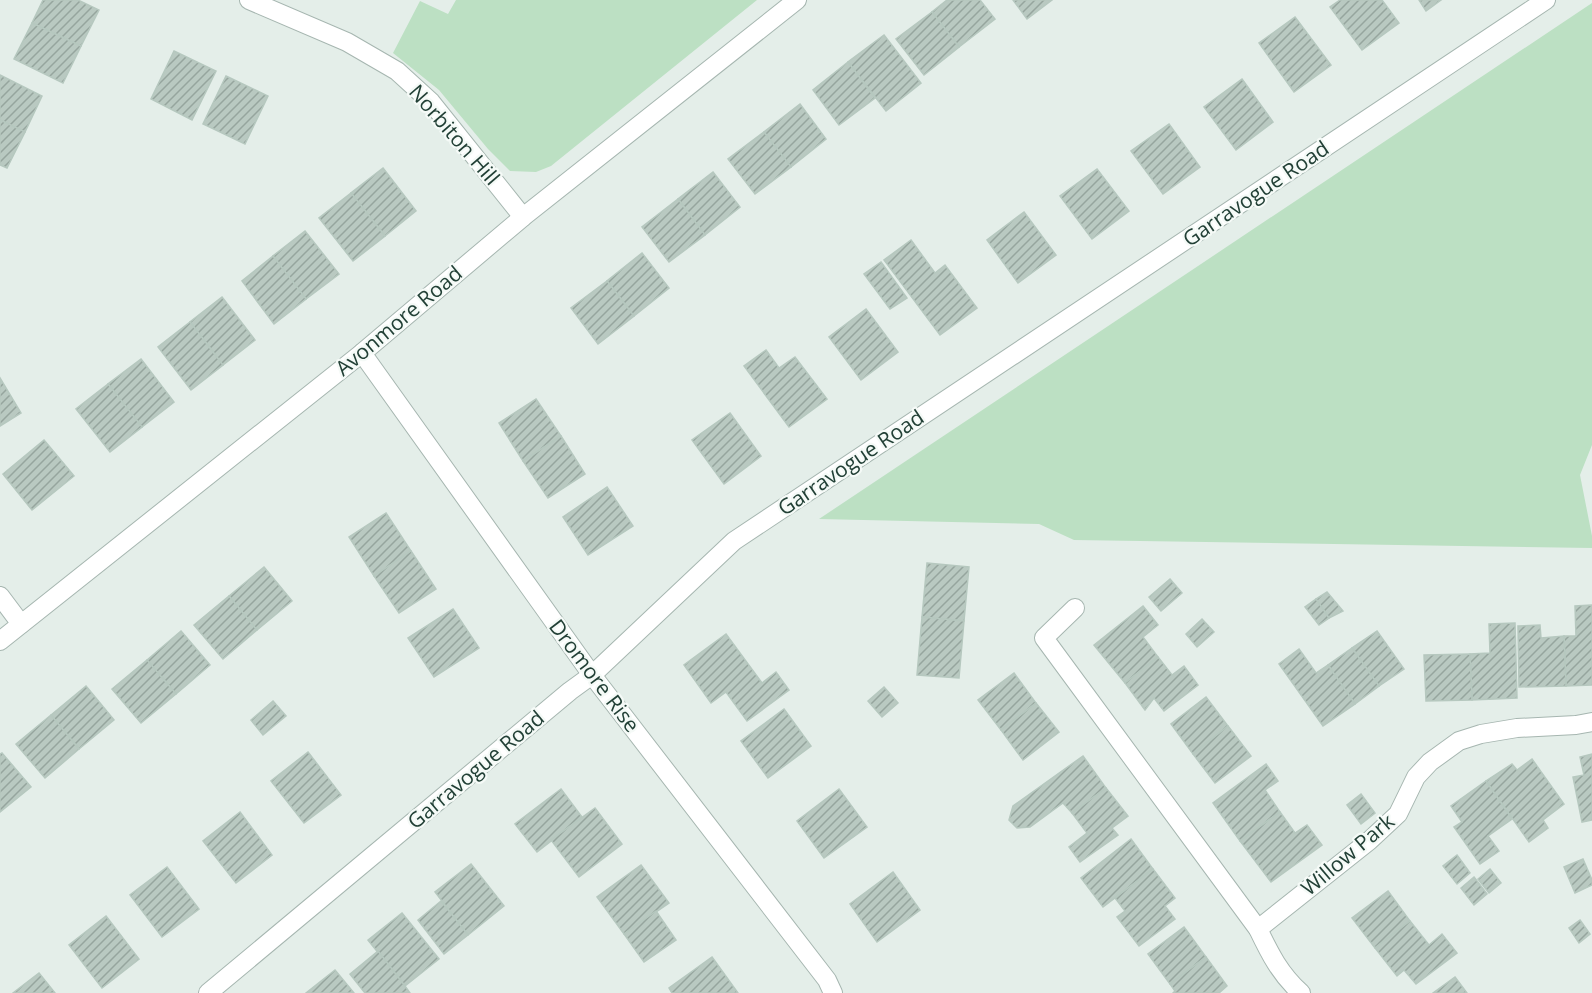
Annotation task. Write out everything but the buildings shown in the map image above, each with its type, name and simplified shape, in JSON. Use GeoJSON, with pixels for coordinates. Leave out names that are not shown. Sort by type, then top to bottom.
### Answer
{"type":"FeatureCollection","features":[{"type":"Feature","properties":{"kind":"street","name":"Norbiton Hill"},"geometry":{"type":"LineString","coordinates":[[249,0],[347,42],[397,71],[431,102],[523,217]]}},
{"type":"Feature","properties":{"kind":"street","name":"Avonmore Road"},"geometry":{"type":"LineString","coordinates":[[0,641],[362,353],[523,217],[797,0]]}},
{"type":"Feature","properties":{"kind":"street","name":"Garravogue Road"},"geometry":{"type":"LineString","coordinates":[[208,993],[592,675],[734,541],[1546,0]]}},
{"type":"Feature","properties":{"kind":"street","name":"Dromore Rise"},"geometry":{"type":"LineString","coordinates":[[362,353],[592,675],[827,980],[832,993]]}},
{"type":"Feature","properties":{"kind":"street"},"geometry":{"type":"LineString","coordinates":[[0,596],[21,624]]}},
{"type":"Feature","properties":{"kind":"street"},"geometry":{"type":"LineString","coordinates":[[1075,608],[1044,638],[1258,929],[1275,964],[1300,993]]}},
{"type":"Feature","properties":{"kind":"street","name":"Willow Park"},"geometry":{"type":"LineString","coordinates":[[1258,929],[1369,842],[1398,814],[1416,777],[1430,762],[1459,741],[1481,734],[1517,728],[1592,722]]}},
{"type":"Feature","properties":{"kind":"green space"},"geometry":{"type":"Polygon","coordinates":[[[456,0],[757,0],[551,166],[536,172],[510,171],[488,149],[439,90],[393,53],[420,1],[448,14],[456,0]]]}},
{"type":"Feature","properties":{"kind":"green space"},"geometry":{"type":"Polygon","coordinates":[[[1592,3],[1592,445],[1580,475],[1592,536],[1592,548],[1074,540],[1039,524],[819,519],[1592,3]]]}}]}
